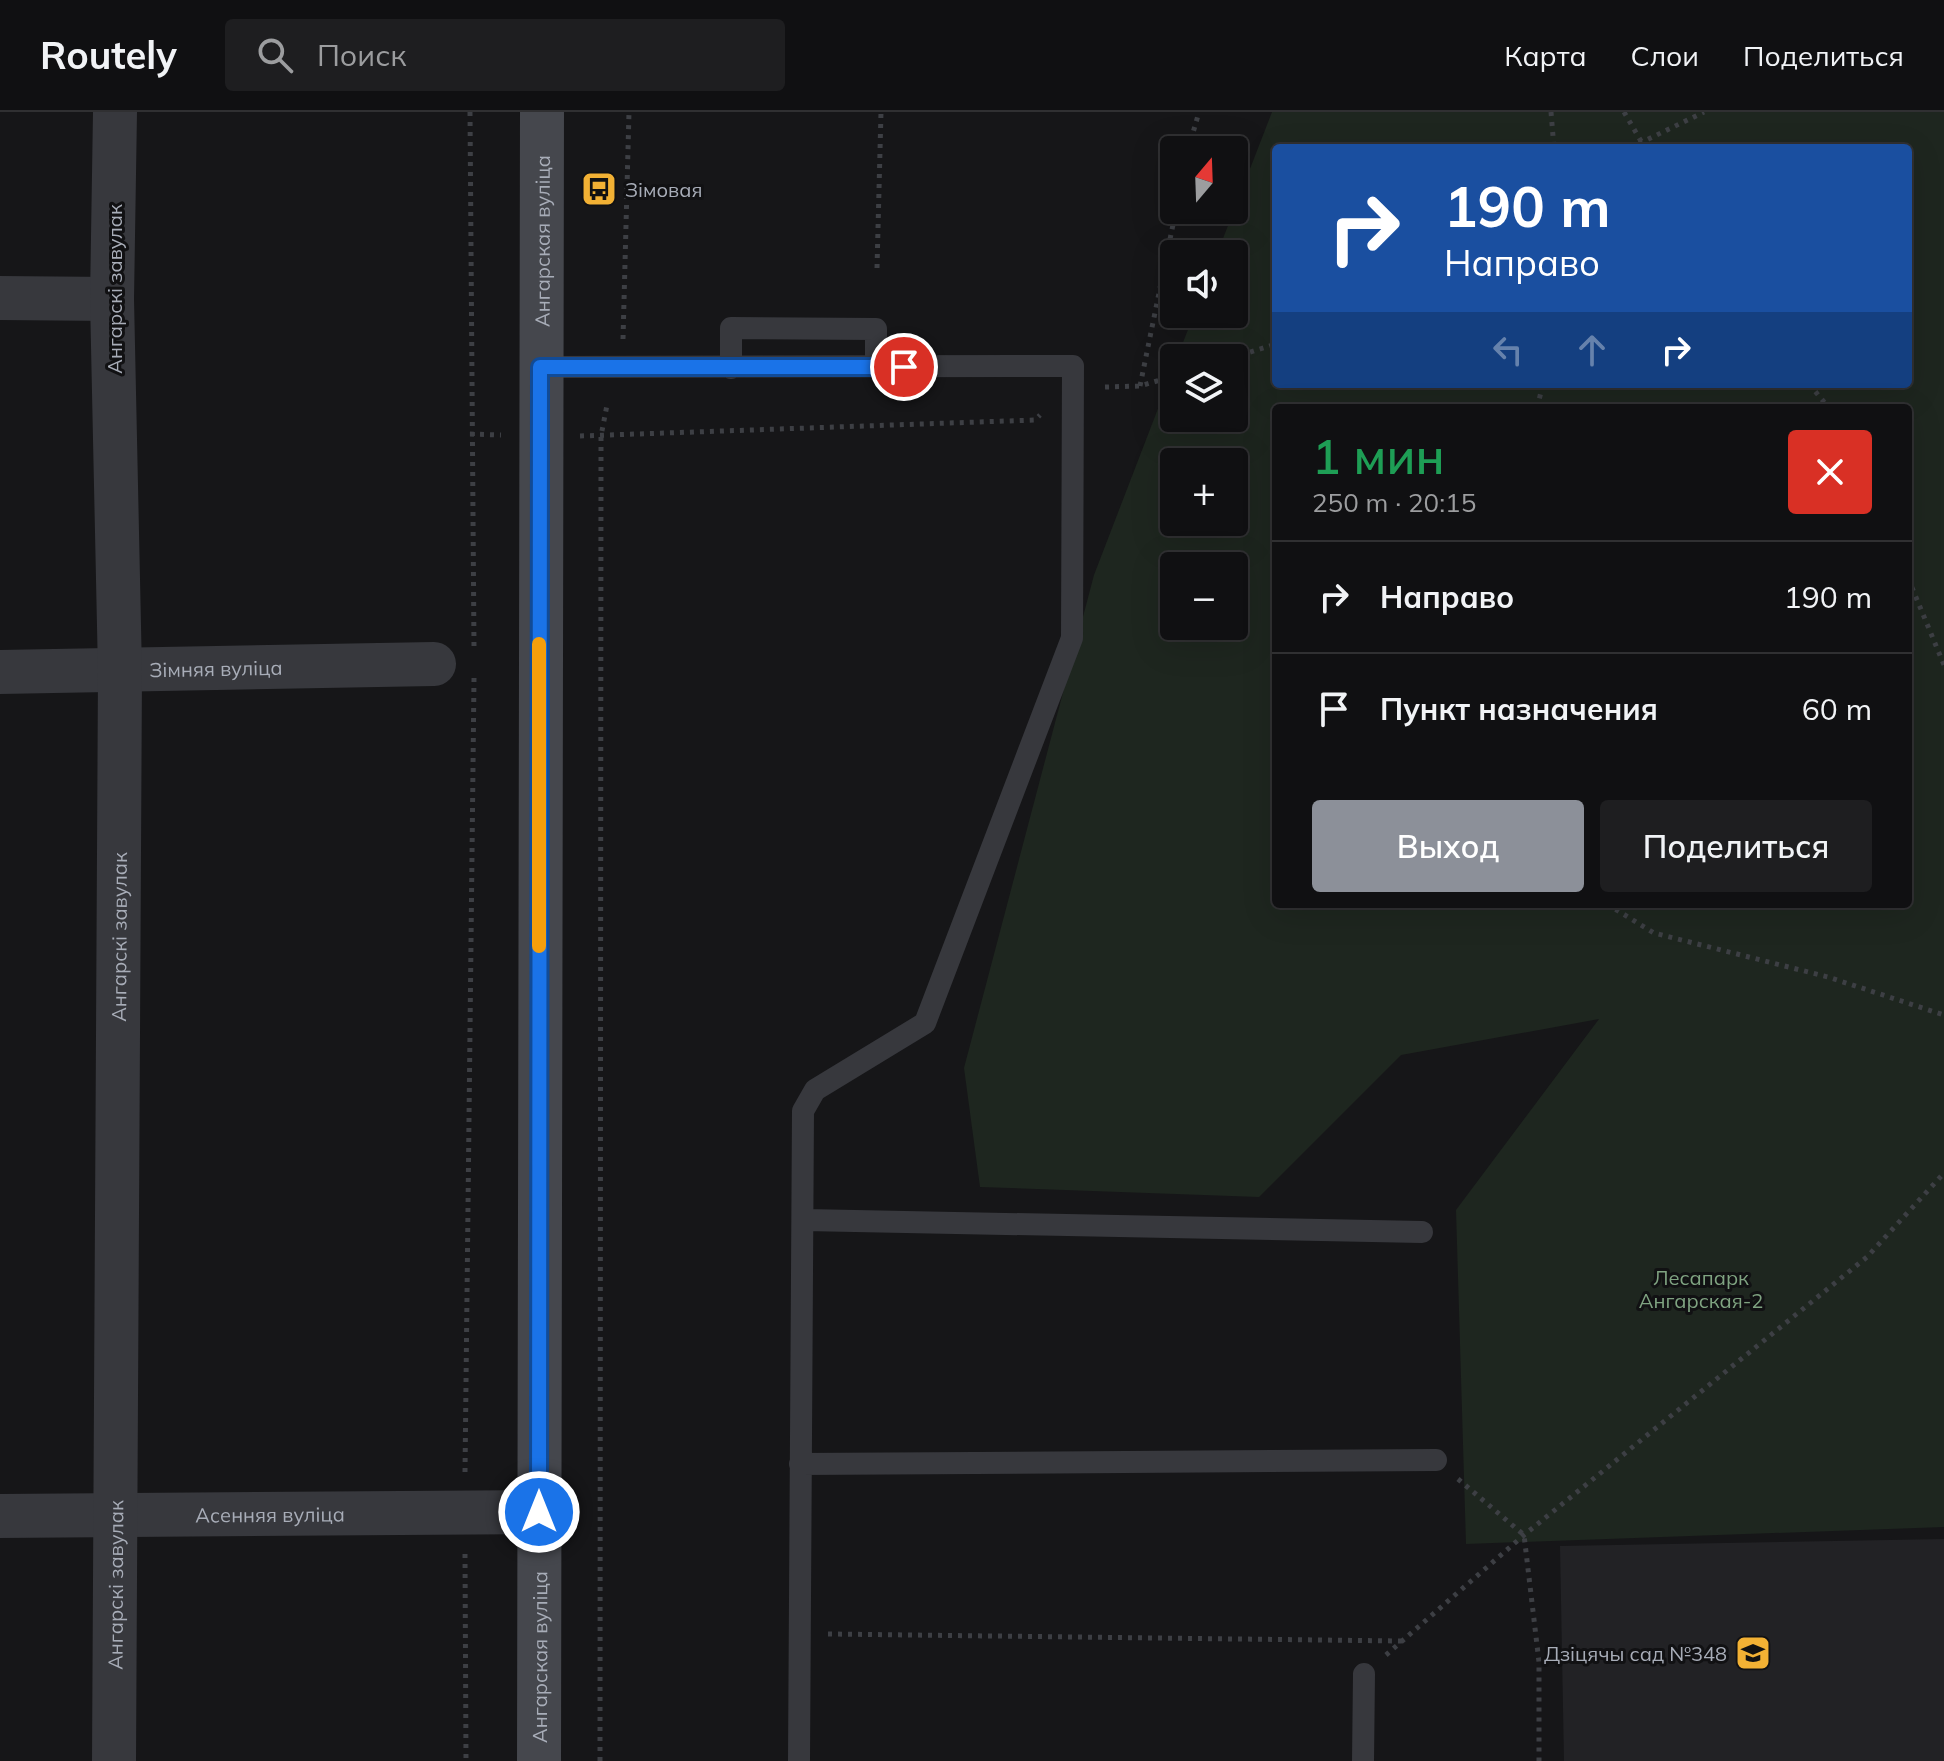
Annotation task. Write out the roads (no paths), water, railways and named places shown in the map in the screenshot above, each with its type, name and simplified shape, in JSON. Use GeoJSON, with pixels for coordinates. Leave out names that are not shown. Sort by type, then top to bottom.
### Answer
{"type":"FeatureCollection","features":[{"type":"Feature","properties":{"kind":"main road","name":"Ангарская вуліца"},"geometry":{"type":"LineString","coordinates":[[539,1761],[542,112]]}},
{"type":"Feature","properties":{"kind":"street","name":"Ангарскі завулак"},"geometry":{"type":"LineString","coordinates":[[114,1761],[120,672],[112,299],[115,112]]}},
{"type":"Feature","properties":{"kind":"street"},"geometry":{"type":"LineString","coordinates":[[0,298],[112,299]]}},
{"type":"Feature","properties":{"kind":"street","name":"Зімняя вуліца"},"geometry":{"type":"LineString","coordinates":[[0,672],[120,672],[461,661]]}},
{"type":"Feature","properties":{"kind":"street","name":"Асенняя вуліца"},"geometry":{"type":"LineString","coordinates":[[0,1516],[539,1512]]}},
{"type":"Feature","properties":{"kind":"lane"},"geometry":{"type":"LineString","coordinates":[[731,368],[731,328],[876,329],[876,367]]}},
{"type":"Feature","properties":{"kind":"lane"},"geometry":{"type":"LineString","coordinates":[[540,367],[1073,366],[1072,638],[925,1023],[815,1090],[803,1111],[805,1220],[799,1761]]}},
{"type":"Feature","properties":{"kind":"lane"},"geometry":{"type":"LineString","coordinates":[[805,1220],[1422,1232]]}},
{"type":"Feature","properties":{"kind":"lane"},"geometry":{"type":"LineString","coordinates":[[800,1464],[1436,1460]]}},
{"type":"Feature","properties":{"kind":"lane"},"geometry":{"type":"LineString","coordinates":[[1363,1761],[1364,1674]]}},
{"type":"Feature","properties":{"kind":"place","name":"Зімовая"},"geometry":{"type":"Point","coordinates":[599,189]}},
{"type":"Feature","properties":{"kind":"place","name":"Дзіцячы сад №348"},"geometry":{"type":"Point","coordinates":[1753,1653]}},
{"type":"Feature","properties":{"kind":"park label","name":"Лесапарк Ангарская-2"},"geometry":{"type":"Point","coordinates":[1701,1288]}}]}
